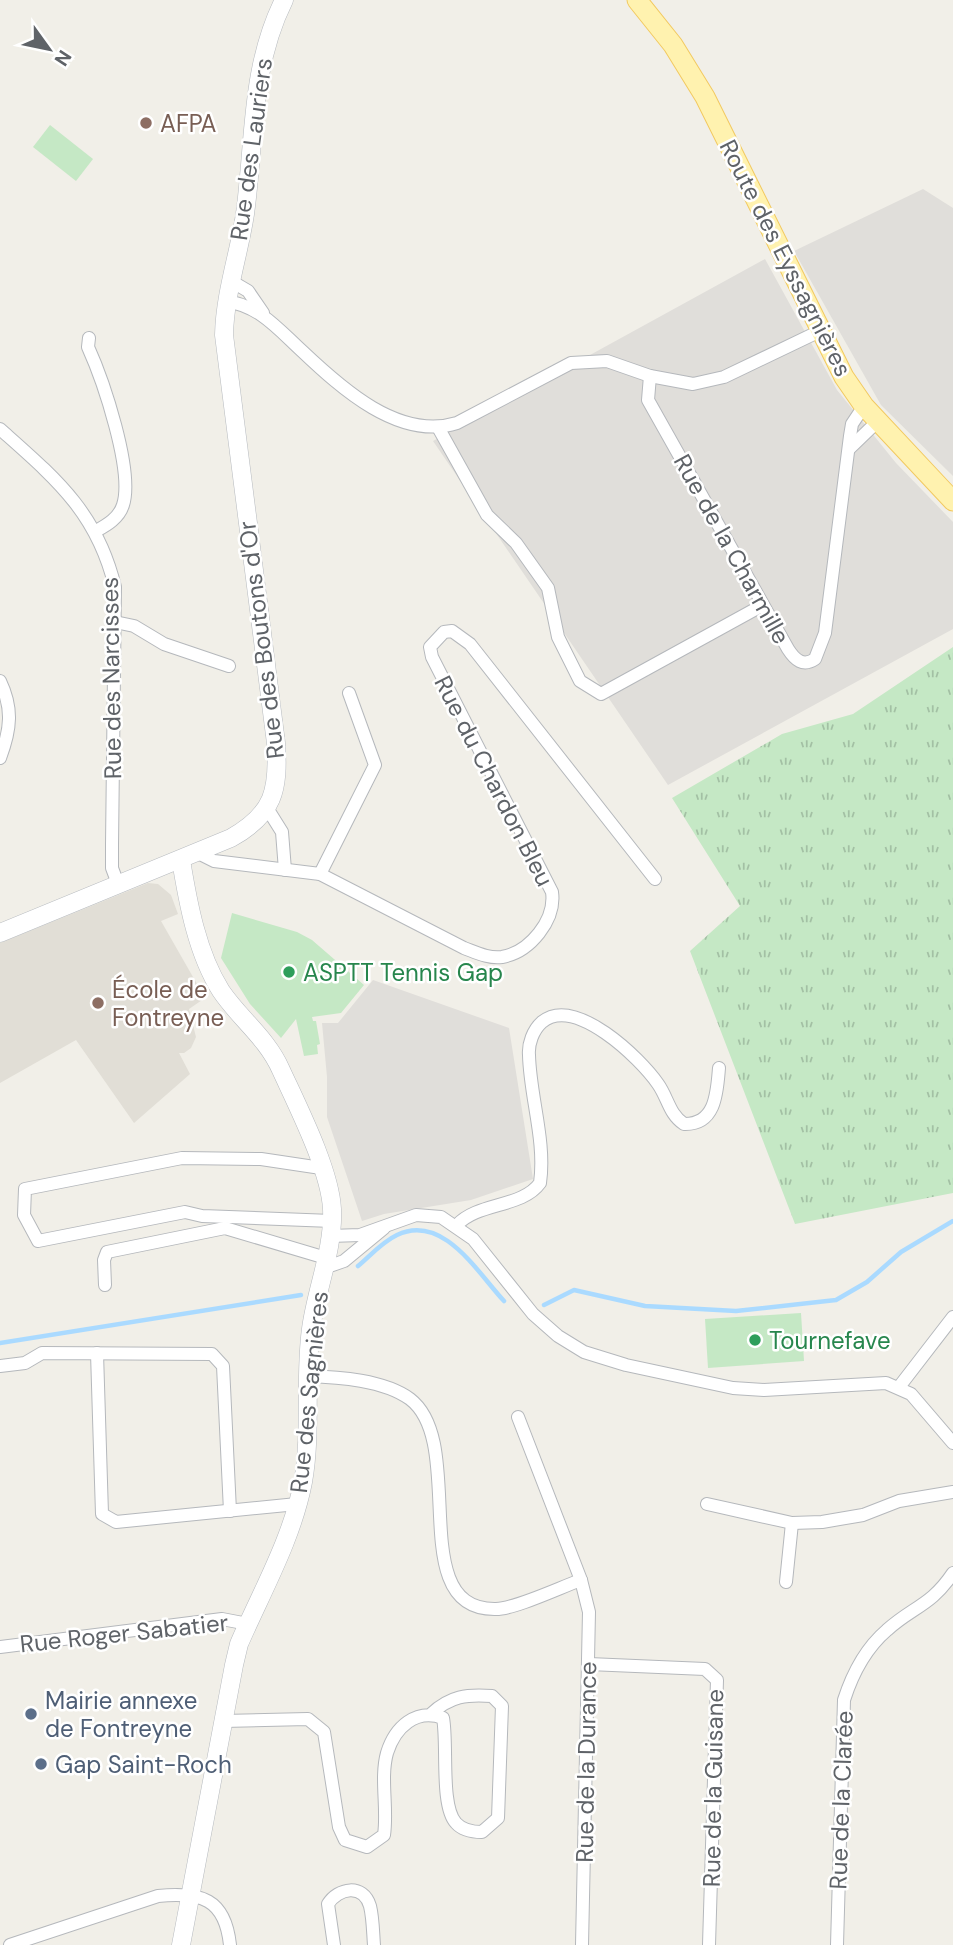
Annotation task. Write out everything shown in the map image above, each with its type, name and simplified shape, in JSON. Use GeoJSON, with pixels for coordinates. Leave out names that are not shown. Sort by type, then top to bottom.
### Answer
{"type":"FeatureCollection","features":[{"type":"Feature","properties":{"kind":"main road","name":"Rue des Lauriers"},"geometry":{"type":"LineString","coordinates":[[226,301],[244,216],[258,73],[268,38],[284,0]]}},
{"type":"Feature","properties":{"kind":"main road","name":"Route des Eyssagnières"},"geometry":{"type":"LineString","coordinates":[[637,0],[690,70],[763,209],[835,363],[864,406],[953,501]]}},
{"type":"Feature","properties":{"kind":"main road","name":"Rue des Boutons d'Or"},"geometry":{"type":"LineString","coordinates":[[226,301],[224,335],[276,743],[277,783],[267,808]]}},
{"type":"Feature","properties":{"kind":"main road"},"geometry":{"type":"LineString","coordinates":[[0,933],[198,853],[240,833],[267,808]]}},
{"type":"Feature","properties":{"kind":"main road","name":"Rue des Sagnières"},"geometry":{"type":"LineString","coordinates":[[181,860],[202,950],[228,1000],[271,1051],[321,1168],[330,1199],[331,1228],[312,1319],[307,1376],[307,1454],[297,1504],[233,1665],[181,1945]]}},
{"type":"Feature","properties":{"kind":"street"},"geometry":{"type":"LineString","coordinates":[[231,281],[247,292],[265,316],[333,379],[369,404],[402,421],[439,429],[457,423],[571,363],[607,361],[650,376],[693,384],[708,382],[820,331]]}},
{"type":"Feature","properties":{"kind":"street"},"geometry":{"type":"LineString","coordinates":[[226,301],[243,304],[265,316]]}},
{"type":"Feature","properties":{"kind":"street"},"geometry":{"type":"LineString","coordinates":[[89,338],[88,347],[112,413],[125,493],[117,516],[96,531]]}},
{"type":"Feature","properties":{"kind":"street","name":"Rue de la Charmille"},"geometry":{"type":"LineString","coordinates":[[650,376],[648,400],[794,659],[809,663],[815,659],[825,634],[852,424],[864,406]]}},
{"type":"Feature","properties":{"kind":"street"},"geometry":{"type":"LineString","coordinates":[[850,448],[878,421]]}},
{"type":"Feature","properties":{"kind":"street","name":"Rue des Narcisses"},"geometry":{"type":"LineString","coordinates":[[0,429],[64,488],[96,531],[115,587],[112,868],[118,884]]}},
{"type":"Feature","properties":{"kind":"street"},"geometry":{"type":"LineString","coordinates":[[439,429],[487,515],[516,543],[548,588],[558,637],[580,681],[591,691],[601,694],[763,605]]}},
{"type":"Feature","properties":{"kind":"street"},"geometry":{"type":"LineString","coordinates":[[115,622],[134,626],[164,644],[229,666]]}},
{"type":"Feature","properties":{"kind":"street","name":"Rue du Chardon Bleu"},"geometry":{"type":"LineString","coordinates":[[198,853],[214,861],[320,874],[464,947],[486,956],[500,957],[513,953],[548,922],[553,902],[546,877],[432,657],[430,647],[437,638],[452,631],[470,644],[655,879]]}},
{"type":"Feature","properties":{"kind":"street"},"geometry":{"type":"LineString","coordinates":[[0,681],[8,698],[11,717],[0,758]]}},
{"type":"Feature","properties":{"kind":"street"},"geometry":{"type":"LineString","coordinates":[[320,874],[375,765],[349,693]]}},
{"type":"Feature","properties":{"kind":"street"},"geometry":{"type":"LineString","coordinates":[[267,808],[282,832],[285,870]]}},
{"type":"Feature","properties":{"kind":"street"},"geometry":{"type":"LineString","coordinates":[[457,1225],[475,1213],[531,1192],[540,1183],[528,1054],[535,1031],[552,1016],[561,1013],[576,1016],[598,1028],[650,1074],[672,1113],[684,1124],[699,1121],[713,1108],[719,1068]]}},
{"type":"Feature","properties":{"kind":"street"},"geometry":{"type":"LineString","coordinates":[[321,1168],[261,1159],[182,1158],[25,1189],[24,1215],[38,1241],[185,1212],[202,1216],[331,1228],[360,1235],[388,1224],[428,1214],[457,1225],[473,1239],[533,1314],[558,1336],[584,1352],[626,1366],[733,1388],[886,1383],[899,1387],[921,1404],[953,1443]]}},
{"type":"Feature","properties":{"kind":"street"},"geometry":{"type":"LineString","coordinates":[[105,1285],[104,1260],[107,1252],[204,1230],[225,1228],[325,1263],[351,1256],[388,1224]]}},
{"type":"Feature","properties":{"kind":"street"},"geometry":{"type":"LineString","coordinates":[[899,1387],[953,1317]]}},
{"type":"Feature","properties":{"kind":"street"},"geometry":{"type":"LineString","coordinates":[[0,1366],[24,1363],[42,1353],[202,1352],[219,1360],[223,1366],[230,1511]]}},
{"type":"Feature","properties":{"kind":"street"},"geometry":{"type":"LineString","coordinates":[[97,1353],[102,1514],[116,1522],[297,1504]]}},
{"type":"Feature","properties":{"kind":"street"},"geometry":{"type":"LineString","coordinates":[[307,1376],[392,1388],[411,1401],[424,1415],[436,1441],[443,1556],[451,1585],[463,1601],[478,1608],[499,1610],[582,1580]]}},
{"type":"Feature","properties":{"kind":"street","name":"Rue de la Durance"},"geometry":{"type":"LineString","coordinates":[[518,1416],[582,1580],[589,1612],[582,1945]]}},
{"type":"Feature","properties":{"kind":"street"},"geometry":{"type":"LineString","coordinates":[[707,1504],[792,1523],[848,1519],[900,1501],[953,1492]]}},
{"type":"Feature","properties":{"kind":"street"},"geometry":{"type":"LineString","coordinates":[[786,1582],[792,1523]]}},
{"type":"Feature","properties":{"kind":"street","name":"Rue de la Clarée"},"geometry":{"type":"LineString","coordinates":[[836,1945],[844,1700],[847,1690],[872,1647],[887,1629],[929,1603],[953,1573]]}},
{"type":"Feature","properties":{"kind":"street","name":"Rue Roger Sabatier"},"geometry":{"type":"LineString","coordinates":[[0,1647],[222,1619],[248,1624]]}},
{"type":"Feature","properties":{"kind":"street","name":"Rue de la Guisane"},"geometry":{"type":"LineString","coordinates":[[589,1664],[705,1669],[717,1680],[709,1945]]}},
{"type":"Feature","properties":{"kind":"street"},"geometry":{"type":"LineString","coordinates":[[223,1721],[308,1718],[317,1724],[324,1732],[339,1827],[345,1840],[367,1847],[384,1835],[386,1755],[408,1721],[420,1714],[443,1718],[449,1809],[456,1824],[469,1831],[482,1832],[498,1818],[502,1706],[492,1696],[460,1695],[431,1714]]}},
{"type":"Feature","properties":{"kind":"street"},"geometry":{"type":"LineString","coordinates":[[334,1945],[328,1904],[334,1894],[349,1889],[362,1894],[369,1904],[374,1945]]}},
{"type":"Feature","properties":{"kind":"street"},"geometry":{"type":"LineString","coordinates":[[10,1945],[158,1896],[189,1896],[210,1901],[223,1913],[230,1945]]}},
{"type":"Feature","properties":{"kind":"shaded area"},"geometry":{"type":"Polygon","coordinates":[[[923,189],[953,208],[953,476],[881,405],[794,251],[923,189]]]}},
{"type":"Feature","properties":{"kind":"shaded area"},"geometry":{"type":"Polygon","coordinates":[[[765,259],[837,390],[896,463],[953,522],[953,629],[668,785],[433,441],[765,259]]]}},
{"type":"Feature","properties":{"kind":"shaded area","name":"École de Fontreyne"},"geometry":{"type":"Polygon","coordinates":[[[148,883],[158,884],[171,895],[178,914],[161,921],[205,998],[189,1009],[196,1037],[191,1048],[179,1053],[190,1074],[134,1123],[76,1040],[0,1083],[0,943],[148,883]]]}},
{"type":"Feature","properties":{"kind":"shaded area"},"geometry":{"type":"Polygon","coordinates":[[[373,980],[509,1028],[533,1179],[471,1200],[384,1214],[362,1221],[327,1117],[327,1077],[322,1023],[338,1023],[373,980]]]}},
{"type":"Feature","properties":{"kind":"green space"},"geometry":{"type":"Polygon","coordinates":[[[50,125],[93,159],[76,181],[33,147],[50,125]]]}},
{"type":"Feature","properties":{"kind":"green space"},"geometry":{"type":"Polygon","coordinates":[[[953,647],[953,1193],[795,1224],[690,951],[740,906],[672,798],[782,734],[853,714],[953,647]]]}},
{"type":"Feature","properties":{"kind":"green space","name":"ASPTT Tennis Gap"},"geometry":{"type":"Polygon","coordinates":[[[232,913],[297,932],[312,940],[364,985],[341,1013],[312,1017],[313,1021],[316,1021],[320,1044],[317,1045],[318,1054],[304,1056],[296,1019],[281,1038],[250,1004],[221,958],[232,913]]]}},
{"type":"Feature","properties":{"kind":"green space","name":"Tournefave"},"geometry":{"type":"Polygon","coordinates":[[[801,1313],[804,1361],[708,1368],[705,1319],[801,1313]]]}},
{"type":"Feature","properties":{"kind":"waterway"},"geometry":{"type":"LineString","coordinates":[[544,1305],[574,1290],[645,1306],[736,1311],[836,1300],[867,1282],[901,1252],[953,1221]]}},
{"type":"Feature","properties":{"kind":"waterway"},"geometry":{"type":"LineString","coordinates":[[358,1266],[381,1245],[397,1235],[414,1230],[429,1232],[458,1249],[504,1301]]}},
{"type":"Feature","properties":{"kind":"waterway"},"geometry":{"type":"LineString","coordinates":[[0,1343],[301,1295]]}},
{"type":"Feature","properties":{"kind":"place","name":"AFPA"},"geometry":{"type":"Point","coordinates":[146,123]}},
{"type":"Feature","properties":{"kind":"place","name":"ASPTT Tennis Gap"},"geometry":{"type":"Point","coordinates":[289,972]}},
{"type":"Feature","properties":{"kind":"place","name":"École de Fontreyne"},"geometry":{"type":"Point","coordinates":[98,1003]}},
{"type":"Feature","properties":{"kind":"place","name":"Tournefave"},"geometry":{"type":"Point","coordinates":[755,1340]}},
{"type":"Feature","properties":{"kind":"place","name":"Mairie annexe de Fontreyne"},"geometry":{"type":"Point","coordinates":[31,1714]}},
{"type":"Feature","properties":{"kind":"place","name":"Gap Saint-Roch"},"geometry":{"type":"Point","coordinates":[41,1764]}}]}
